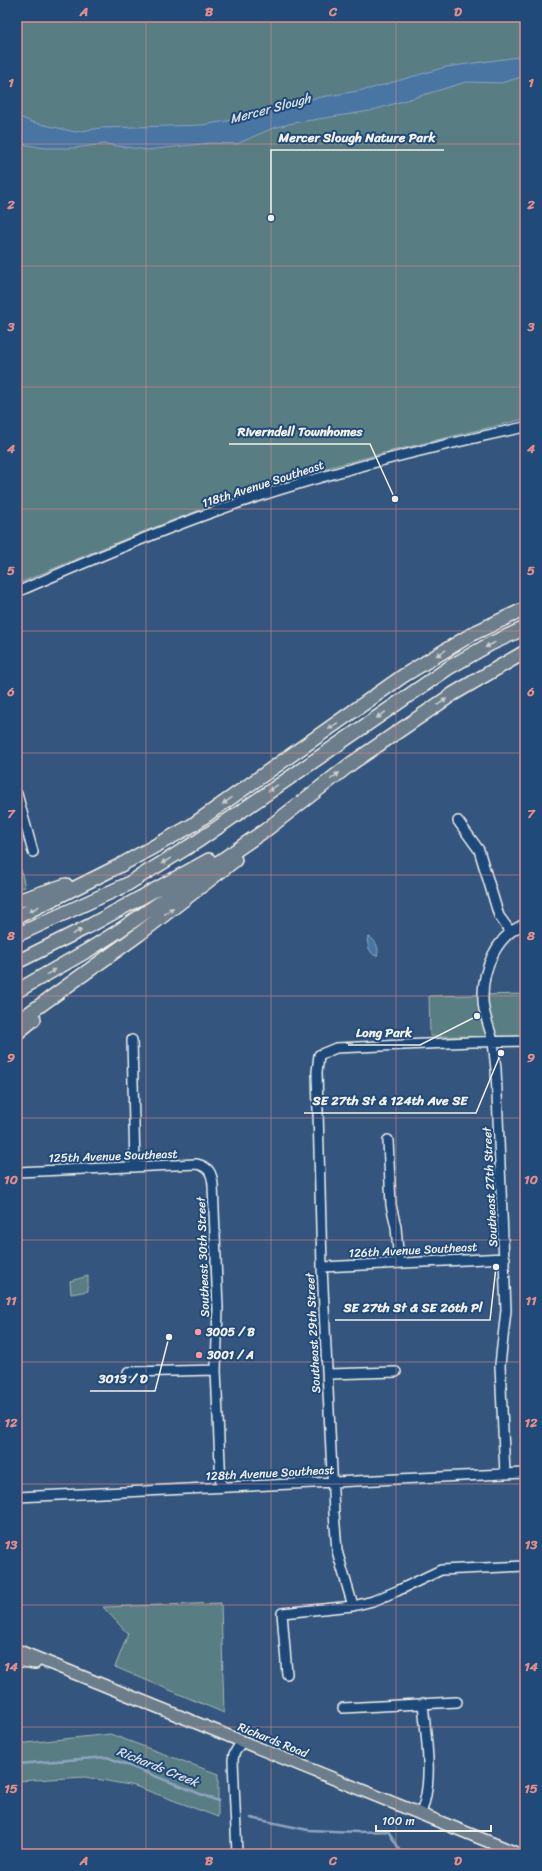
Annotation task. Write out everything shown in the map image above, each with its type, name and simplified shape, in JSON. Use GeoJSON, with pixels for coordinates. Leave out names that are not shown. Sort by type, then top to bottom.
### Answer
{"type":"FeatureCollection","features":[{"type":"Feature","properties":{"kind":"highway"},"geometry":{"type":"LineString","coordinates":[[17,917],[119,866],[191,826],[403,676],[474,633],[525,609]]}},
{"type":"Feature","properties":{"kind":"highway"},"geometry":{"type":"LineString","coordinates":[[17,935],[114,891],[156,867],[198,841],[450,667],[490,644],[525,628]]}},
{"type":"Feature","properties":{"kind":"highway"},"geometry":{"type":"LineString","coordinates":[[17,991],[120,930],[267,829],[352,763],[453,694],[525,652]]}},
{"type":"Feature","properties":{"kind":"highway"},"geometry":{"type":"LineString","coordinates":[[17,1033],[138,935],[228,866],[304,799]]}},
{"type":"Feature","properties":{"kind":"highway"},"geometry":{"type":"LineString","coordinates":[[17,962],[90,925],[267,829]]}},
{"type":"Feature","properties":{"kind":"highway"},"geometry":{"type":"LineString","coordinates":[[17,901],[119,866]]}},
{"type":"Feature","properties":{"kind":"highway"},"geometry":{"type":"LineString","coordinates":[[17,1022],[138,935]]}},
{"type":"Feature","properties":{"kind":"main road","name":"Richards Road"},"geometry":{"type":"LineString","coordinates":[[17,1650],[519,1854]]}},
{"type":"Feature","properties":{"kind":"main road"},"geometry":{"type":"LineString","coordinates":[[17,1660],[57,1667]]}},
{"type":"Feature","properties":{"kind":"street","name":"118th Avenue Southeast"},"geometry":{"type":"LineString","coordinates":[[17,592],[162,531],[267,494],[391,458],[525,427]]}},
{"type":"Feature","properties":{"kind":"street"},"geometry":{"type":"LineString","coordinates":[[17,794],[33,852]]}},
{"type":"Feature","properties":{"kind":"street"},"geometry":{"type":"LineString","coordinates":[[458,821],[479,850],[484,860],[499,916],[510,931],[525,924]]}},
{"type":"Feature","properties":{"kind":"street","name":"Southeast 27th Street"},"geometry":{"type":"LineString","coordinates":[[505,1474],[500,1365],[506,1316],[505,1258],[496,1069],[493,1042],[484,1011],[483,988],[496,949],[510,931]]}},
{"type":"Feature","properties":{"kind":"street"},"geometry":{"type":"LineString","coordinates":[[132,1040],[135,1167]]}},
{"type":"Feature","properties":{"kind":"street"},"geometry":{"type":"LineString","coordinates":[[493,1042],[525,1042]]}},
{"type":"Feature","properties":{"kind":"street","name":"Southeast 29th Street"},"geometry":{"type":"LineString","coordinates":[[353,1606],[337,1550],[332,1482],[322,1267],[317,1072],[319,1056],[336,1048],[493,1042]]}},
{"type":"Feature","properties":{"kind":"street"},"geometry":{"type":"LineString","coordinates":[[388,1140],[391,1205],[396,1227],[399,1262]]}},
{"type":"Feature","properties":{"kind":"street","name":"125th Avenue Southeast"},"geometry":{"type":"LineString","coordinates":[[17,1172],[197,1164],[204,1166],[209,1170]]}},
{"type":"Feature","properties":{"kind":"street","name":"Southeast 30th Street"},"geometry":{"type":"LineString","coordinates":[[209,1170],[213,1185],[218,1308],[216,1370],[221,1487]]}},
{"type":"Feature","properties":{"kind":"street","name":"126th Avenue Southeast"},"geometry":{"type":"LineString","coordinates":[[322,1267],[399,1262],[505,1258]]}},
{"type":"Feature","properties":{"kind":"street"},"geometry":{"type":"LineString","coordinates":[[128,1372],[216,1370]]}},
{"type":"Feature","properties":{"kind":"street"},"geometry":{"type":"LineString","coordinates":[[328,1374],[396,1372]]}},
{"type":"Feature","properties":{"kind":"street","name":"128th Avenue Southeast"},"geometry":{"type":"LineString","coordinates":[[17,1497],[525,1473]]}},
{"type":"Feature","properties":{"kind":"street"},"geometry":{"type":"LineString","coordinates":[[287,1674],[282,1613],[353,1606],[397,1591],[441,1570],[525,1566]]}},
{"type":"Feature","properties":{"kind":"street"},"geometry":{"type":"LineString","coordinates":[[343,1708],[456,1702]]}},
{"type":"Feature","properties":{"kind":"street"},"geometry":{"type":"LineString","coordinates":[[420,1813],[425,1802],[428,1781],[423,1703]]}},
{"type":"Feature","properties":{"kind":"street"},"geometry":{"type":"LineString","coordinates":[[237,1854],[233,1760],[234,1754],[241,1742]]}},
{"type":"Feature","properties":{"kind":"green space"},"geometry":{"type":"Polygon","coordinates":[[[17,17],[525,17],[525,419],[367,457],[273,484],[112,544],[17,584],[17,17]]]}},
{"type":"Feature","properties":{"kind":"green space"},"geometry":{"type":"Polygon","coordinates":[[[17,853],[25,887],[17,889],[17,853]]]}},
{"type":"Feature","properties":{"kind":"green space"},"geometry":{"type":"Polygon","coordinates":[[[525,994],[525,1037],[430,1036],[429,996],[525,994]]]}},
{"type":"Feature","properties":{"kind":"green space"},"geometry":{"type":"Polygon","coordinates":[[[88,1276],[88,1291],[71,1294],[70,1281],[88,1276]]]}},
{"type":"Feature","properties":{"kind":"green space"},"geometry":{"type":"Polygon","coordinates":[[[221,1603],[224,1713],[115,1667],[128,1634],[103,1607],[221,1603]]]}},
{"type":"Feature","properties":{"kind":"green space"},"geometry":{"type":"Polygon","coordinates":[[[110,1734],[218,1774],[218,1817],[135,1786],[85,1777],[17,1781],[17,1744],[110,1734]]]}},
{"type":"Feature","properties":{"kind":"water","name":"Mercer Slough"},"geometry":{"type":"Polygon","coordinates":[[[525,56],[525,76],[501,83],[466,82],[370,111],[293,123],[273,128],[237,144],[211,143],[147,150],[104,144],[75,148],[44,148],[17,143],[17,116],[32,122],[75,132],[101,128],[202,125],[246,118],[298,101],[369,89],[446,67],[525,56]]]}},
{"type":"Feature","properties":{"kind":"water"},"geometry":{"type":"Polygon","coordinates":[[[369,937],[374,940],[377,945],[377,956],[370,950],[367,940],[369,937]]]}},
{"type":"Feature","properties":{"kind":"waterway","name":"Richards Creek"},"geometry":{"type":"LineString","coordinates":[[17,1764],[107,1757],[218,1801]]}},
{"type":"Feature","properties":{"kind":"waterway","name":"Richards Creek"},"geometry":{"type":"LineString","coordinates":[[251,1818],[308,1830],[358,1832],[388,1831],[400,1850],[400,1854]]}},
{"type":"Feature","properties":{"kind":"place","name":"Mercer Slough Nature Park"},"geometry":{"type":"Point","coordinates":[271,218]}},
{"type":"Feature","properties":{"kind":"place","name":"Riverndell Townhomes"},"geometry":{"type":"Point","coordinates":[395,499]}},
{"type":"Feature","properties":{"kind":"place","name":"Long Park"},"geometry":{"type":"Point","coordinates":[477,1016]}},
{"type":"Feature","properties":{"kind":"place","name":"SE 27th St & 124th Ave SE"},"geometry":{"type":"Point","coordinates":[501,1053]}},
{"type":"Feature","properties":{"kind":"place","name":"SE 27th St & SE 26th Pl"},"geometry":{"type":"Point","coordinates":[496,1267]}},
{"type":"Feature","properties":{"kind":"place","name":"3005 / B"},"geometry":{"type":"Point","coordinates":[198,1332]}},
{"type":"Feature","properties":{"kind":"place","name":"3013 / D"},"geometry":{"type":"Point","coordinates":[169,1337]}},
{"type":"Feature","properties":{"kind":"place","name":"3001 / A"},"geometry":{"type":"Point","coordinates":[199,1355]}}]}
